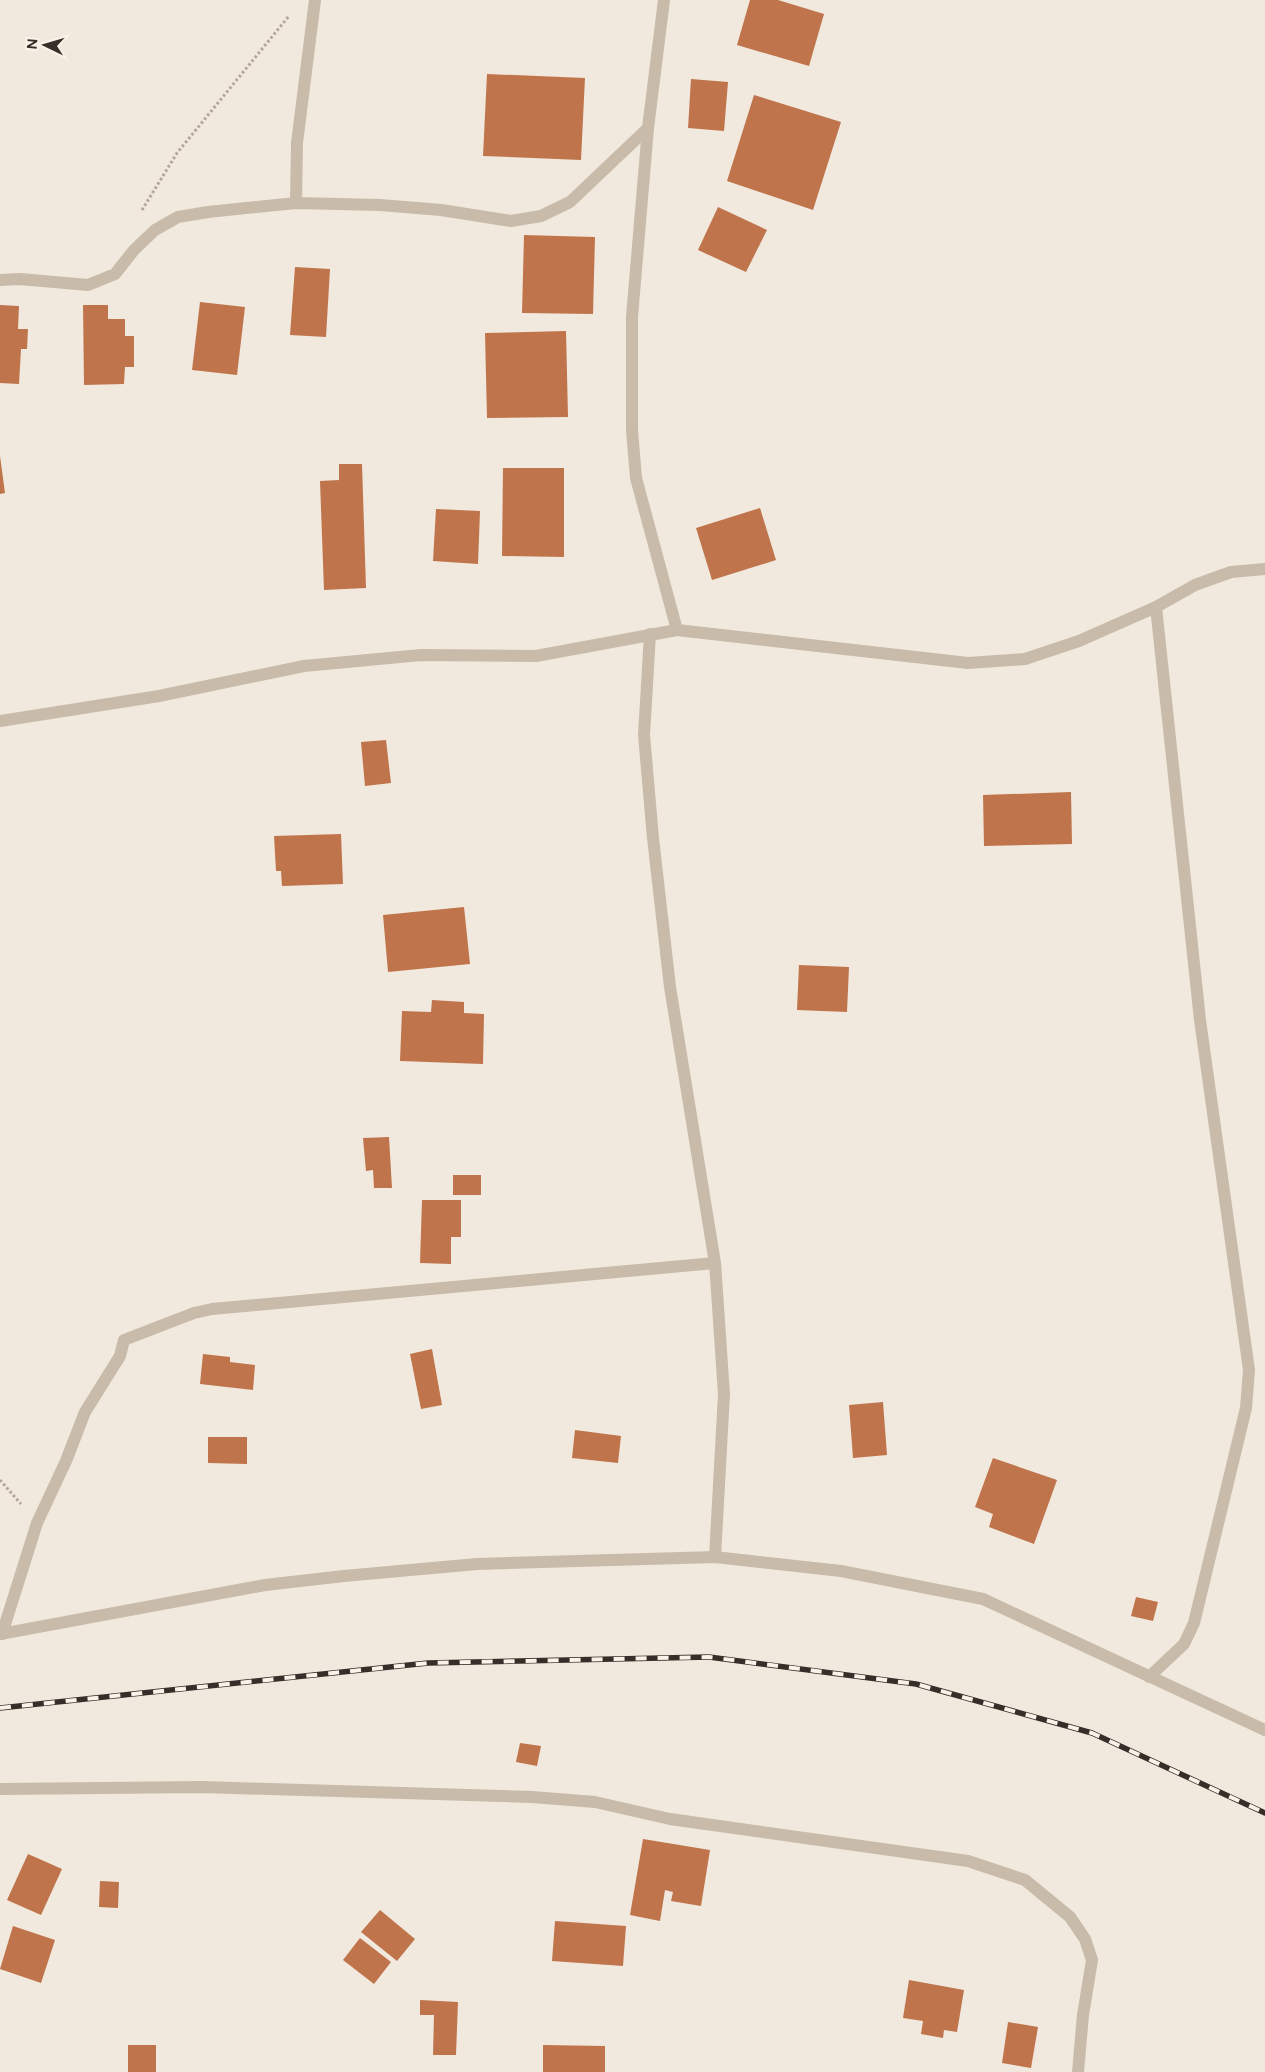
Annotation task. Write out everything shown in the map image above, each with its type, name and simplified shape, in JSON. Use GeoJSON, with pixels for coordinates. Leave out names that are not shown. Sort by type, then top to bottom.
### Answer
{"type":"FeatureCollection","features":[{"type":"Feature","properties":{"kind":"street"},"geometry":{"type":"LineString","coordinates":[[296,203],[297,143],[315,0]]}},
{"type":"Feature","properties":{"kind":"street"},"geometry":{"type":"LineString","coordinates":[[664,0],[648,128],[632,317],[632,430],[636,478],[677,630]]}},
{"type":"Feature","properties":{"kind":"street"},"geometry":{"type":"LineString","coordinates":[[0,280],[20,279],[88,285],[115,274],[134,250],[155,230],[178,218],[296,203],[380,204],[441,210],[510,222],[541,216],[570,202],[648,128]]}},
{"type":"Feature","properties":{"kind":"street"},"geometry":{"type":"LineString","coordinates":[[0,721],[159,696],[304,666],[421,655],[536,656],[677,630],[701,630],[968,663],[1025,659],[1079,641],[1156,607],[1195,585],[1231,572],[1265,569]]}},
{"type":"Feature","properties":{"kind":"street"},"geometry":{"type":"LineString","coordinates":[[1149,1678],[1184,1644],[1194,1623],[1246,1408],[1249,1370],[1200,1020],[1156,607]]}},
{"type":"Feature","properties":{"kind":"street"},"geometry":{"type":"LineString","coordinates":[[650,634],[644,735],[653,838],[670,987],[715,1263],[724,1394],[715,1557]]}},
{"type":"Feature","properties":{"kind":"street"},"geometry":{"type":"LineString","coordinates":[[715,1263],[482,1282],[212,1309],[194,1313],[124,1340],[120,1356],[85,1412],[66,1461],[37,1523],[1,1634],[265,1585],[324,1578],[477,1564],[715,1557],[841,1571],[984,1599],[1098,1651],[1149,1678],[1265,1730]]}},
{"type":"Feature","properties":{"kind":"street"},"geometry":{"type":"LineString","coordinates":[[0,1788],[202,1787],[541,1798],[595,1802],[670,1819],[968,1861],[1025,1880],[1070,1918],[1085,1939],[1092,1960],[1083,2015],[1078,2072]]}},
{"type":"Feature","properties":{"kind":"path"},"geometry":{"type":"LineString","coordinates":[[140,215],[177,153],[289,15]]}},
{"type":"Feature","properties":{"kind":"building"},"geometry":{"type":"Polygon","coordinates":[[[750,0],[778,0],[824,14],[809,66],[737,45],[750,0]]]}},
{"type":"Feature","properties":{"kind":"building"},"geometry":{"type":"Polygon","coordinates":[[[487,74],[585,78],[581,160],[483,156],[487,74]]]}},
{"type":"Feature","properties":{"kind":"building"},"geometry":{"type":"Polygon","coordinates":[[[691,79],[728,82],[724,131],[688,128],[691,79]]]}},
{"type":"Feature","properties":{"kind":"building"},"geometry":{"type":"Polygon","coordinates":[[[754,95],[841,122],[813,210],[727,181],[754,95]]]}},
{"type":"Feature","properties":{"kind":"building"},"geometry":{"type":"Polygon","coordinates":[[[718,207],[767,230],[746,272],[698,250],[718,207]]]}},
{"type":"Feature","properties":{"kind":"building"},"geometry":{"type":"Polygon","coordinates":[[[524,235],[595,237],[593,314],[522,313],[524,235]]]}},
{"type":"Feature","properties":{"kind":"building"},"geometry":{"type":"Polygon","coordinates":[[[295,267],[330,269],[326,337],[290,335],[295,267]]]}},
{"type":"Feature","properties":{"kind":"building"},"geometry":{"type":"Polygon","coordinates":[[[200,302],[245,307],[237,375],[192,370],[200,302]]]}},
{"type":"Feature","properties":{"kind":"building"},"geometry":{"type":"Polygon","coordinates":[[[0,305],[19,306],[18,329],[28,329],[27,349],[21,349],[19,384],[0,383],[0,305]]]}},
{"type":"Feature","properties":{"kind":"building"},"geometry":{"type":"Polygon","coordinates":[[[83,305],[108,305],[108,319],[125,319],[125,336],[134,336],[134,367],[125,367],[124,384],[84,385],[83,305]]]}},
{"type":"Feature","properties":{"kind":"building"},"geometry":{"type":"Polygon","coordinates":[[[566,331],[568,417],[487,418],[485,333],[566,331]]]}},
{"type":"Feature","properties":{"kind":"building"},"geometry":{"type":"Polygon","coordinates":[[[0,456],[5,493],[0,494],[0,456]]]}},
{"type":"Feature","properties":{"kind":"building"},"geometry":{"type":"Polygon","coordinates":[[[339,464],[362,464],[366,588],[324,590],[320,481],[339,480],[339,464]]]}},
{"type":"Feature","properties":{"kind":"building"},"geometry":{"type":"Polygon","coordinates":[[[503,468],[564,468],[564,557],[502,556],[503,468]]]}},
{"type":"Feature","properties":{"kind":"building"},"geometry":{"type":"Polygon","coordinates":[[[760,508],[776,560],[712,580],[696,528],[760,508]]]}},
{"type":"Feature","properties":{"kind":"building"},"geometry":{"type":"Polygon","coordinates":[[[436,509],[480,511],[478,564],[433,561],[436,509]]]}},
{"type":"Feature","properties":{"kind":"building"},"geometry":{"type":"Polygon","coordinates":[[[386,740],[391,783],[365,786],[361,742],[386,740]]]}},
{"type":"Feature","properties":{"kind":"building"},"geometry":{"type":"Polygon","coordinates":[[[1071,792],[1072,844],[984,846],[983,795],[1071,792]]]}},
{"type":"Feature","properties":{"kind":"building"},"geometry":{"type":"Polygon","coordinates":[[[341,834],[343,884],[282,886],[281,871],[276,871],[274,836],[341,834]]]}},
{"type":"Feature","properties":{"kind":"building"},"geometry":{"type":"Polygon","coordinates":[[[464,907],[470,964],[388,972],[383,915],[464,907]]]}},
{"type":"Feature","properties":{"kind":"building"},"geometry":{"type":"Polygon","coordinates":[[[799,965],[849,967],[847,1012],[797,1010],[799,965]]]}},
{"type":"Feature","properties":{"kind":"building"},"geometry":{"type":"Polygon","coordinates":[[[432,1000],[464,1002],[464,1013],[484,1014],[483,1064],[400,1061],[402,1011],[431,1012],[432,1000]]]}},
{"type":"Feature","properties":{"kind":"building"},"geometry":{"type":"Polygon","coordinates":[[[389,1137],[392,1188],[374,1188],[373,1170],[366,1171],[363,1138],[389,1137]]]}},
{"type":"Feature","properties":{"kind":"building"},"geometry":{"type":"Polygon","coordinates":[[[453,1175],[481,1175],[481,1195],[453,1195],[453,1175]]]}},
{"type":"Feature","properties":{"kind":"building"},"geometry":{"type":"Polygon","coordinates":[[[422,1200],[461,1200],[461,1237],[451,1237],[451,1264],[420,1263],[422,1200]]]}},
{"type":"Feature","properties":{"kind":"building"},"geometry":{"type":"Polygon","coordinates":[[[432,1349],[442,1405],[421,1409],[410,1354],[432,1349]]]}},
{"type":"Feature","properties":{"kind":"building"},"geometry":{"type":"Polygon","coordinates":[[[203,1354],[230,1357],[230,1362],[255,1365],[253,1390],[200,1384],[203,1354]]]}},
{"type":"Feature","properties":{"kind":"building"},"geometry":{"type":"Polygon","coordinates":[[[883,1402],[887,1455],[853,1458],[849,1405],[883,1402]]]}},
{"type":"Feature","properties":{"kind":"building"},"geometry":{"type":"Polygon","coordinates":[[[575,1430],[621,1436],[618,1463],[572,1458],[575,1430]]]}},
{"type":"Feature","properties":{"kind":"building"},"geometry":{"type":"Polygon","coordinates":[[[208,1437],[247,1437],[247,1464],[208,1463],[208,1437]]]}},
{"type":"Feature","properties":{"kind":"building"},"geometry":{"type":"Polygon","coordinates":[[[993,1458],[1057,1480],[1034,1544],[989,1527],[993,1514],[975,1507],[993,1458]]]}},
{"type":"Feature","properties":{"kind":"building"},"geometry":{"type":"Polygon","coordinates":[[[1136,1597],[1158,1602],[1153,1621],[1131,1616],[1136,1597]]]}},
{"type":"Feature","properties":{"kind":"building"},"geometry":{"type":"Polygon","coordinates":[[[520,1743],[541,1746],[537,1766],[516,1762],[520,1743]]]}},
{"type":"Feature","properties":{"kind":"building"},"geometry":{"type":"Polygon","coordinates":[[[643,1839],[710,1850],[701,1906],[671,1901],[673,1892],[665,1890],[660,1921],[630,1915],[643,1839]]]}},
{"type":"Feature","properties":{"kind":"building"},"geometry":{"type":"Polygon","coordinates":[[[28,1854],[62,1869],[41,1915],[7,1900],[28,1854]]]}},
{"type":"Feature","properties":{"kind":"building"},"geometry":{"type":"Polygon","coordinates":[[[100,1881],[119,1882],[118,1908],[99,1907],[100,1881]]]}},
{"type":"Feature","properties":{"kind":"building"},"geometry":{"type":"Polygon","coordinates":[[[380,1910],[415,1939],[397,1961],[361,1932],[380,1910]]]}},
{"type":"Feature","properties":{"kind":"building"},"geometry":{"type":"Polygon","coordinates":[[[555,1921],[626,1926],[623,1966],[552,1961],[555,1921]]]}},
{"type":"Feature","properties":{"kind":"building"},"geometry":{"type":"Polygon","coordinates":[[[13,1926],[55,1940],[41,1983],[0,1969],[13,1926]]]}},
{"type":"Feature","properties":{"kind":"building"},"geometry":{"type":"Polygon","coordinates":[[[360,1938],[391,1962],[374,1984],[343,1960],[360,1938]]]}},
{"type":"Feature","properties":{"kind":"building"},"geometry":{"type":"Polygon","coordinates":[[[909,1980],[964,1990],[957,2032],[944,2030],[943,2038],[921,2034],[923,2021],[903,2018],[909,1980]]]}},
{"type":"Feature","properties":{"kind":"building"},"geometry":{"type":"Polygon","coordinates":[[[420,2000],[458,2002],[456,2055],[433,2055],[434,2015],[420,2015],[420,2000]]]}},
{"type":"Feature","properties":{"kind":"building"},"geometry":{"type":"Polygon","coordinates":[[[1008,2022],[1038,2027],[1031,2068],[1002,2063],[1008,2022]]]}},
{"type":"Feature","properties":{"kind":"building"},"geometry":{"type":"Polygon","coordinates":[[[128,2045],[156,2045],[156,2072],[128,2072],[128,2045]]]}},
{"type":"Feature","properties":{"kind":"building"},"geometry":{"type":"Polygon","coordinates":[[[543,2045],[605,2046],[605,2072],[543,2072],[543,2045]]]}},
{"type":"Feature","properties":{"kind":"railway"},"geometry":{"type":"LineString","coordinates":[[0,1708],[428,1663],[709,1657],[916,1684],[1092,1733],[1265,1813]]}}]}
